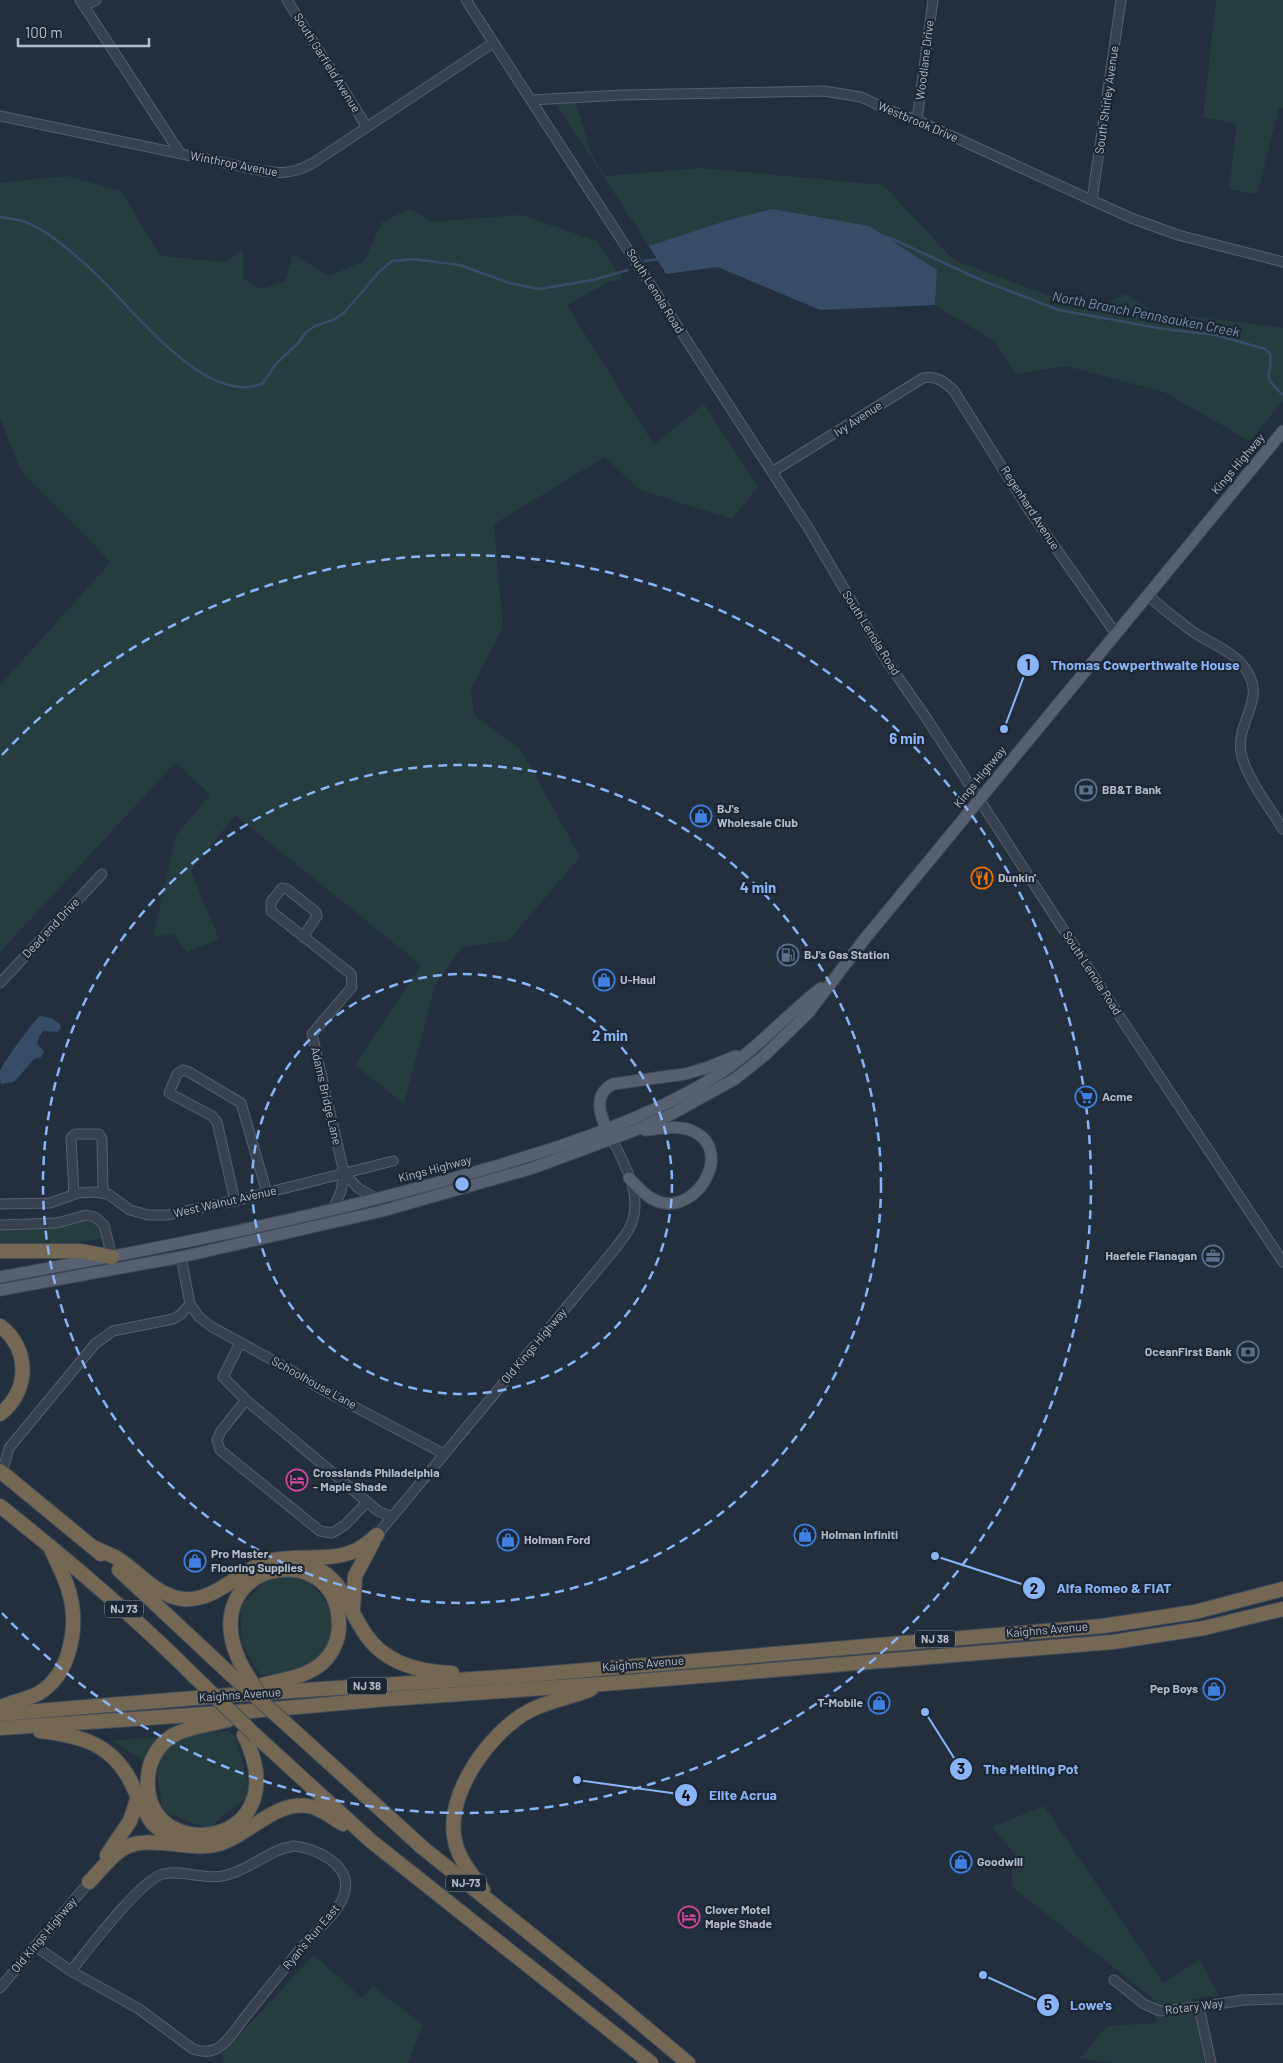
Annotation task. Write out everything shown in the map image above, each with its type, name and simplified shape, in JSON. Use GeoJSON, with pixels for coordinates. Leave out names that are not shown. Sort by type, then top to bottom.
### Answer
{"type":"FeatureCollection","features":[{"type":"Feature","properties":{"kind":"highway"},"geometry":{"type":"LineString","coordinates":[[0,1250],[80,1252],[112,1257]]}},
{"type":"Feature","properties":{"kind":"highway"},"geometry":{"type":"LineString","coordinates":[[0,1326],[17,1345],[23,1366],[22,1381],[17,1394],[9,1406],[0,1414]]}},
{"type":"Feature","properties":{"kind":"highway","name":"NJ 73"},"geometry":{"type":"LineString","coordinates":[[1,1472],[95,1548],[228,1672],[263,1702]]}},
{"type":"Feature","properties":{"kind":"highway","name":"NJ 73"},"geometry":{"type":"LineString","coordinates":[[0,1506],[50,1546],[142,1626],[194,1676],[229,1701]]}},
{"type":"Feature","properties":{"kind":"highway"},"geometry":{"type":"LineString","coordinates":[[95,1548],[115,1557],[163,1593],[183,1599],[211,1594],[263,1563],[292,1558],[345,1554],[362,1547],[376,1535]]}},
{"type":"Feature","properties":{"kind":"highway"},"geometry":{"type":"LineString","coordinates":[[353,1609],[352,1591],[355,1576],[376,1535]]}},
{"type":"Feature","properties":{"kind":"highway"},"geometry":{"type":"LineString","coordinates":[[0,1708],[32,1697],[46,1689],[56,1678],[67,1657],[73,1624],[71,1601],[50,1546]]}},
{"type":"Feature","properties":{"kind":"highway"},"geometry":{"type":"LineString","coordinates":[[292,1558],[312,1565],[339,1586],[370,1641],[382,1652],[397,1661],[432,1671],[502,1677]]}},
{"type":"Feature","properties":{"kind":"highway"},"geometry":{"type":"LineString","coordinates":[[251,1711],[227,1720],[178,1733],[159,1748],[151,1761],[147,1782],[152,1804],[165,1821],[184,1833],[200,1836],[222,1832],[241,1820],[250,1808],[256,1786],[254,1761],[250,1735],[229,1701],[262,1684],[311,1671],[323,1663],[337,1642],[339,1629],[338,1608],[331,1594],[316,1579],[296,1570],[274,1570],[252,1580],[242,1590],[234,1604],[230,1625],[234,1649],[244,1670],[256,1687],[263,1702]]}},
{"type":"Feature","properties":{"kind":"highway","name":"Kaighns Avenue"},"geometry":{"type":"LineString","coordinates":[[0,1714],[229,1701],[1134,1622],[1219,1608],[1283,1589]]}},
{"type":"Feature","properties":{"kind":"highway","name":"Kaighns Avenue"},"geometry":{"type":"LineString","coordinates":[[4,1727],[251,1711],[387,1699],[602,1684],[1120,1641],[1204,1628],[1283,1609]]}},
{"type":"Feature","properties":{"kind":"highway"},"geometry":{"type":"LineString","coordinates":[[495,1907],[463,1863],[457,1848],[453,1820],[455,1804],[462,1788],[485,1752],[502,1732],[520,1716],[544,1704],[579,1694],[602,1684]]}},
{"type":"Feature","properties":{"kind":"highway","name":"NJ-73"},"geometry":{"type":"LineString","coordinates":[[263,1702],[381,1811],[495,1907],[614,2000],[688,2063]]}},
{"type":"Feature","properties":{"kind":"highway"},"geometry":{"type":"LineString","coordinates":[[4,1727],[69,1735],[97,1745],[111,1755],[122,1767],[147,1817],[160,1830],[174,1839],[191,1846]]}},
{"type":"Feature","properties":{"kind":"highway","name":"NJ-73"},"geometry":{"type":"LineString","coordinates":[[250,1735],[371,1841],[651,2063]]}},
{"type":"Feature","properties":{"kind":"highway"},"geometry":{"type":"LineString","coordinates":[[88,1882],[127,1827],[138,1797]]}},
{"type":"Feature","properties":{"kind":"highway"},"geometry":{"type":"LineString","coordinates":[[88,1882],[121,1850],[132,1845],[146,1843],[207,1846],[222,1843],[279,1810],[299,1806],[321,1811],[371,1841]]}},
{"type":"Feature","properties":{"kind":"main road","name":"Kings Highway"},"geometry":{"type":"LineString","coordinates":[[633,1132],[670,1115],[735,1079],[764,1056],[797,1024],[1283,431]]}},
{"type":"Feature","properties":{"kind":"main road","name":"Kings Highway"},"geometry":{"type":"LineString","coordinates":[[0,1277],[112,1257],[333,1210],[507,1163],[606,1128],[679,1096],[716,1075],[752,1050],[800,1005],[832,979]]}},
{"type":"Feature","properties":{"kind":"main road"},"geometry":{"type":"LineString","coordinates":[[606,1128],[599,1112],[599,1102],[604,1091],[613,1084],[685,1074],[752,1050]]}},
{"type":"Feature","properties":{"kind":"main road"},"geometry":{"type":"LineString","coordinates":[[0,1290],[181,1257],[320,1226],[412,1203],[534,1168],[633,1132],[669,1128],[691,1130],[705,1142],[712,1162],[708,1175],[701,1186],[690,1196],[675,1202],[661,1203],[654,1200],[630,1178]]}},
{"type":"Feature","properties":{"kind":"street"},"geometry":{"type":"LineString","coordinates":[[96,0],[82,3],[180,153]]}},
{"type":"Feature","properties":{"kind":"street","name":"South Garfield Avenue"},"geometry":{"type":"LineString","coordinates":[[287,0],[367,127]]}},
{"type":"Feature","properties":{"kind":"street","name":"South Lenola Road"},"geometry":{"type":"LineString","coordinates":[[466,0],[809,529],[886,660],[925,716],[1283,1262]]}},
{"type":"Feature","properties":{"kind":"street","name":"Woodlane Drive"},"geometry":{"type":"LineString","coordinates":[[917,120],[933,0]]}},
{"type":"Feature","properties":{"kind":"street","name":"South Shirley Avenue"},"geometry":{"type":"LineString","coordinates":[[1092,200],[1121,0]]}},
{"type":"Feature","properties":{"kind":"street","name":"Winthrop Avenue"},"geometry":{"type":"LineString","coordinates":[[0,116],[268,172],[288,173],[305,168],[493,43]]}},
{"type":"Feature","properties":{"kind":"street","name":"Westbrook Drive"},"geometry":{"type":"LineString","coordinates":[[531,100],[622,95],[824,91],[861,96],[1124,215],[1178,235],[1283,262]]}},
{"type":"Feature","properties":{"kind":"street","name":"Ivy Avenue"},"geometry":{"type":"LineString","coordinates":[[772,472],[923,378],[930,376],[937,378],[945,384]]}},
{"type":"Feature","properties":{"kind":"street","name":"Regenhard Avenue"},"geometry":{"type":"LineString","coordinates":[[945,384],[954,391],[1027,507],[1116,634]]}},
{"type":"Feature","properties":{"kind":"street"},"geometry":{"type":"LineString","coordinates":[[1147,595],[1192,631],[1233,657],[1240,663],[1250,678],[1254,686],[1255,696],[1243,733],[1241,753],[1248,771],[1280,816],[1283,829]]}},
{"type":"Feature","properties":{"kind":"street","name":"Dead end Drive"},"geometry":{"type":"LineString","coordinates":[[0,982],[102,874]]}},
{"type":"Feature","properties":{"kind":"street","name":"Adams Bridge Lane"},"geometry":{"type":"LineString","coordinates":[[303,937],[317,916],[316,912],[287,889],[282,888],[271,902],[271,912],[303,937],[351,974],[352,980],[352,987],[312,1034],[344,1173],[341,1191],[333,1210]]}},
{"type":"Feature","properties":{"kind":"street"},"geometry":{"type":"LineString","coordinates":[[235,1201],[217,1122],[212,1116],[169,1093],[177,1074],[183,1070],[241,1103],[267,1193]]}},
{"type":"Feature","properties":{"kind":"street","name":"Old Kings Highway"},"geometry":{"type":"LineString","coordinates":[[376,1535],[626,1234],[633,1220],[634,1192],[630,1178],[606,1128]]}},
{"type":"Feature","properties":{"kind":"street"},"geometry":{"type":"LineString","coordinates":[[74,1194],[71,1138],[75,1134],[99,1134],[102,1139],[103,1194]]}},
{"type":"Feature","properties":{"kind":"street","name":"West Walnut Avenue"},"geometry":{"type":"LineString","coordinates":[[0,1204],[50,1203],[74,1194],[95,1192],[108,1194],[130,1210],[148,1215],[167,1215],[235,1201],[393,1162]]}},
{"type":"Feature","properties":{"kind":"street"},"geometry":{"type":"LineString","coordinates":[[344,1173],[358,1188],[377,1198]]}},
{"type":"Feature","properties":{"kind":"street"},"geometry":{"type":"LineString","coordinates":[[0,1225],[57,1222],[86,1215],[95,1217],[104,1225],[112,1257]]}},
{"type":"Feature","properties":{"kind":"street"},"geometry":{"type":"LineString","coordinates":[[1,1472],[4,1450],[99,1340],[113,1331],[173,1319],[180,1315],[190,1304],[181,1257]]}},
{"type":"Feature","properties":{"kind":"street","name":"Schoolhouse Lane"},"geometry":{"type":"LineString","coordinates":[[190,1304],[206,1322],[240,1343],[323,1390],[444,1454]]}},
{"type":"Feature","properties":{"kind":"street"},"geometry":{"type":"LineString","coordinates":[[240,1343],[222,1377],[246,1400],[367,1502],[378,1511],[392,1517]]}},
{"type":"Feature","properties":{"kind":"street"},"geometry":{"type":"LineString","coordinates":[[246,1400],[221,1431],[218,1440],[220,1450],[320,1531],[332,1533],[345,1524],[367,1502]]}},
{"type":"Feature","properties":{"kind":"street","name":"Ryan's Run East"},"geometry":{"type":"LineString","coordinates":[[35,1946],[71,1970],[139,2009],[193,2048],[201,2052],[209,2052],[218,2048],[232,2034],[336,1907],[345,1893],[344,1878],[328,1858],[312,1849],[293,1846],[274,1852],[244,1869],[221,1877],[208,1878],[172,1873],[161,1874],[147,1883],[131,1898],[71,1970]]}},
{"type":"Feature","properties":{"kind":"street","name":"Old Kings Highway"},"geometry":{"type":"LineString","coordinates":[[0,1988],[88,1882]]}},
{"type":"Feature","properties":{"kind":"street","name":"Rotary Way"},"geometry":{"type":"LineString","coordinates":[[1114,1980],[1144,2004],[1160,2011],[1199,2008],[1243,2000],[1283,1999]]}},
{"type":"Feature","properties":{"kind":"street"},"geometry":{"type":"LineString","coordinates":[[1199,2008],[1211,2063]]}},
{"type":"Feature","properties":{"kind":"green space"},"geometry":{"type":"Polygon","coordinates":[[[1216,0],[1283,0],[1283,108],[1279,108],[1257,194],[1229,189],[1237,124],[1203,117],[1216,0]]]}},
{"type":"Feature","properties":{"kind":"green space"},"geometry":{"type":"Polygon","coordinates":[[[575,101],[593,158],[605,176],[701,168],[883,185],[954,260],[1093,312],[1125,294],[1152,311],[1283,328],[1283,401],[1250,441],[1164,392],[1066,366],[1016,374],[995,342],[935,305],[937,270],[725,221],[649,246],[555,103],[575,101]]]}},
{"type":"Feature","properties":{"kind":"green space"},"geometry":{"type":"Polygon","coordinates":[[[67,176],[121,191],[160,256],[225,262],[243,249],[243,279],[261,289],[285,282],[293,254],[329,276],[364,261],[382,222],[410,209],[432,222],[521,215],[597,241],[623,280],[610,281],[567,305],[654,445],[704,404],[758,487],[732,519],[640,490],[605,457],[494,524],[503,628],[471,688],[474,715],[522,751],[580,857],[509,940],[462,947],[435,985],[404,1104],[355,1065],[421,965],[235,815],[191,871],[219,939],[187,952],[173,934],[153,937],[176,835],[210,795],[176,762],[0,952],[0,685],[110,563],[95,545],[20,470],[0,418],[0,183],[67,176]]]}},
{"type":"Feature","properties":{"kind":"green space"},"geometry":{"type":"Polygon","coordinates":[[[88,1214],[105,1226],[107,1237],[0,1258],[0,1221],[88,1214]]]}},
{"type":"Feature","properties":{"kind":"green space"},"geometry":{"type":"Polygon","coordinates":[[[273,1575],[306,1578],[335,1612],[330,1646],[301,1670],[260,1675],[242,1644],[240,1606],[273,1575]]]}},
{"type":"Feature","properties":{"kind":"green space"},"geometry":{"type":"Polygon","coordinates":[[[229,1731],[235,1737],[251,1793],[208,1829],[163,1811],[156,1767],[111,1741],[229,1731]]]}},
{"type":"Feature","properties":{"kind":"green space"},"geometry":{"type":"Polygon","coordinates":[[[1044,1806],[1163,1983],[1200,1960],[1219,1995],[1193,1999],[1204,2063],[1116,2063],[1080,2058],[1107,2026],[1156,2023],[1156,2001],[1011,1886],[1015,1854],[992,1827],[1044,1806]]]}},
{"type":"Feature","properties":{"kind":"green space"},"geometry":{"type":"Polygon","coordinates":[[[314,1955],[362,1998],[373,1986],[423,2025],[408,2063],[224,2063],[222,2053],[314,1955]]]}},
{"type":"Feature","properties":{"kind":"water"},"geometry":{"type":"Polygon","coordinates":[[[772,209],[869,226],[937,270],[935,305],[820,310],[718,267],[666,274],[649,246],[725,221],[772,209]]]}},
{"type":"Feature","properties":{"kind":"water"},"geometry":{"type":"Polygon","coordinates":[[[40,1016],[51,1018],[60,1024],[61,1028],[57,1032],[43,1031],[37,1044],[44,1051],[41,1057],[34,1059],[14,1082],[1,1084],[0,1072],[6,1061],[31,1025],[40,1016]]]}},
{"type":"Feature","properties":{"kind":"waterway","name":"North Branch Pennsauken Creek"},"geometry":{"type":"LineString","coordinates":[[0,217],[22,221],[49,235],[88,267],[176,354],[198,371],[220,382],[242,387],[263,383],[276,364],[300,341],[305,333],[315,326],[333,320],[344,313],[380,271],[392,261],[413,259],[460,265],[509,283],[539,289],[593,280],[628,270]]}},
{"type":"Feature","properties":{"kind":"waterway","name":"North Branch Pennsauken Creek"},"geometry":{"type":"LineString","coordinates":[[884,236],[981,280],[1059,310],[1164,329],[1216,335],[1265,349],[1270,354],[1269,379],[1283,395]]}},
{"type":"Feature","properties":{"kind":"waterway","name":"North Branch Pennsauken Creek"},"geometry":{"type":"LineString","coordinates":[[645,261],[659,259]]}},
{"type":"Feature","properties":{"kind":"place","name":"Thomas Cowperthwaite House"},"geometry":{"type":"Point","coordinates":[1004,729]}},
{"type":"Feature","properties":{"kind":"place","name":"BB&T Bank"},"geometry":{"type":"Point","coordinates":[1086,790]}},
{"type":"Feature","properties":{"kind":"place","name":"BJ's Wholesale Club"},"geometry":{"type":"Point","coordinates":[701,816]}},
{"type":"Feature","properties":{"kind":"place","name":"Dunkin'"},"geometry":{"type":"Point","coordinates":[982,878]}},
{"type":"Feature","properties":{"kind":"place","name":"BJ's Gas Station"},"geometry":{"type":"Point","coordinates":[788,955]}},
{"type":"Feature","properties":{"kind":"place","name":"U-Haul"},"geometry":{"type":"Point","coordinates":[604,980]}},
{"type":"Feature","properties":{"kind":"place","name":"Acme"},"geometry":{"type":"Point","coordinates":[1086,1097]}},
{"type":"Feature","properties":{"kind":"place","name":"Haefele Flanagan"},"geometry":{"type":"Point","coordinates":[1213,1256]}},
{"type":"Feature","properties":{"kind":"place","name":"OceanFirst Bank"},"geometry":{"type":"Point","coordinates":[1248,1352]}},
{"type":"Feature","properties":{"kind":"place","name":"Crosslands Philadelphia - Maple Shade"},"geometry":{"type":"Point","coordinates":[297,1480]}},
{"type":"Feature","properties":{"kind":"place","name":"Holman Infiniti"},"geometry":{"type":"Point","coordinates":[805,1535]}},
{"type":"Feature","properties":{"kind":"place","name":"Holman Ford"},"geometry":{"type":"Point","coordinates":[508,1540]}},
{"type":"Feature","properties":{"kind":"place","name":"Alfa Romeo & FIAT"},"geometry":{"type":"Point","coordinates":[935,1556]}},
{"type":"Feature","properties":{"kind":"place","name":"Pro Master Flooring Supplies"},"geometry":{"type":"Point","coordinates":[195,1561]}},
{"type":"Feature","properties":{"kind":"place","name":"Pep Boys"},"geometry":{"type":"Point","coordinates":[1214,1689]}},
{"type":"Feature","properties":{"kind":"place","name":"T-Mobile"},"geometry":{"type":"Point","coordinates":[879,1703]}},
{"type":"Feature","properties":{"kind":"place","name":"The Melting Pot"},"geometry":{"type":"Point","coordinates":[925,1712]}},
{"type":"Feature","properties":{"kind":"place","name":"Elite Acrua"},"geometry":{"type":"Point","coordinates":[577,1780]}},
{"type":"Feature","properties":{"kind":"place","name":"Goodwill"},"geometry":{"type":"Point","coordinates":[961,1862]}},
{"type":"Feature","properties":{"kind":"place","name":"Clover Motel Maple Shade"},"geometry":{"type":"Point","coordinates":[689,1917]}},
{"type":"Feature","properties":{"kind":"place","name":"Lowe's"},"geometry":{"type":"Point","coordinates":[983,1975]}}]}
